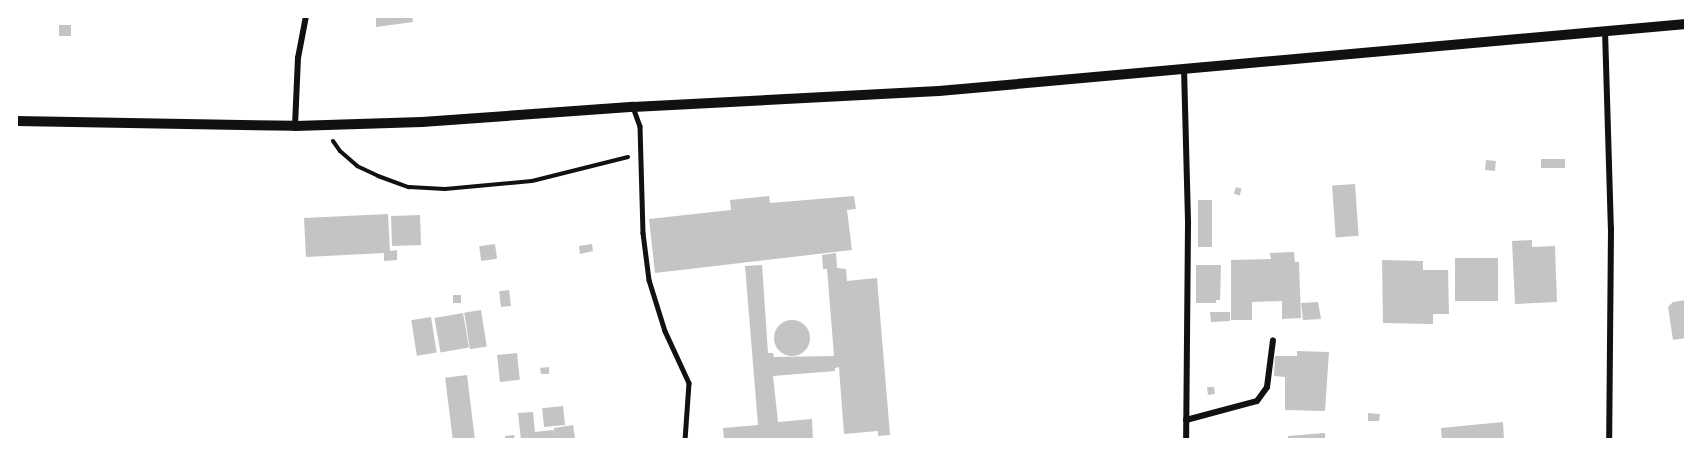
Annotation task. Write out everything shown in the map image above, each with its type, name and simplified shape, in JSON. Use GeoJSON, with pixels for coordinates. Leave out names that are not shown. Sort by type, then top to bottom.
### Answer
{"type":"FeatureCollection","features":[{"type":"Feature","properties":{"kind":"street"},"geometry":{"type":"LineString","coordinates":[[295,126],[298,58],[306,16]]}},
{"type":"Feature","properties":{"kind":"street"},"geometry":{"type":"LineString","coordinates":[[16,121],[295,126],[422,122],[633,107],[939,91],[1184,68],[1481,45],[1605,30],[1686,24]]}},
{"type":"Feature","properties":{"kind":"street"},"geometry":{"type":"LineString","coordinates":[[1605,30],[1611,229],[1609,440]]}},
{"type":"Feature","properties":{"kind":"street"},"geometry":{"type":"LineString","coordinates":[[1184,68],[1188,224],[1186,440]]}},
{"type":"Feature","properties":{"kind":"street"},"geometry":{"type":"LineString","coordinates":[[1186,420],[1257,401],[1267,387],[1273,340]]}},
{"type":"Feature","properties":{"kind":"lane"},"geometry":{"type":"LineString","coordinates":[[633,107],[640,126],[642,154],[640,190],[649,280],[664,331],[689,383],[685,440]]}},
{"type":"Feature","properties":{"kind":"path"},"geometry":{"type":"LineString","coordinates":[[323,125],[340,151],[357,166],[409,187],[445,189],[532,181],[642,154]]}},
{"type":"Feature","properties":{"kind":"building"},"geometry":{"type":"Polygon","coordinates":[[[376,16],[412,16],[413,22],[376,27],[376,16]]]}},
{"type":"Feature","properties":{"kind":"building"},"geometry":{"type":"Polygon","coordinates":[[[59,25],[71,25],[71,36],[59,36],[59,25]]]}},
{"type":"Feature","properties":{"kind":"building"},"geometry":{"type":"Polygon","coordinates":[[[1541,159],[1565,159],[1565,168],[1541,168],[1541,159]]]}},
{"type":"Feature","properties":{"kind":"building"},"geometry":{"type":"Polygon","coordinates":[[[1486,160],[1496,161],[1495,171],[1485,170],[1486,160]]]}},
{"type":"Feature","properties":{"kind":"building"},"geometry":{"type":"Polygon","coordinates":[[[1355,184],[1359,236],[1336,237],[1332,186],[1355,184]]]}},
{"type":"Feature","properties":{"kind":"building"},"geometry":{"type":"Polygon","coordinates":[[[1236,187],[1242,189],[1240,196],[1234,194],[1236,187]]]}},
{"type":"Feature","properties":{"kind":"building"},"geometry":{"type":"Polygon","coordinates":[[[769,196],[770,203],[854,196],[856,209],[847,210],[852,250],[655,273],[649,219],[731,210],[730,200],[769,196]]]}},
{"type":"Feature","properties":{"kind":"building"},"geometry":{"type":"Polygon","coordinates":[[[1198,200],[1212,200],[1212,247],[1198,247],[1198,200]]]}},
{"type":"Feature","properties":{"kind":"building"},"geometry":{"type":"Polygon","coordinates":[[[388,214],[390,251],[397,250],[397,260],[384,261],[384,253],[306,257],[304,218],[388,214]]]}},
{"type":"Feature","properties":{"kind":"building"},"geometry":{"type":"Polygon","coordinates":[[[420,215],[421,245],[392,246],[391,216],[420,215]]]}},
{"type":"Feature","properties":{"kind":"building"},"geometry":{"type":"Polygon","coordinates":[[[1532,240],[1532,247],[1555,246],[1557,302],[1515,304],[1512,241],[1532,240]]]}},
{"type":"Feature","properties":{"kind":"building"},"geometry":{"type":"Polygon","coordinates":[[[495,244],[497,259],[481,261],[479,246],[495,244]]]}},
{"type":"Feature","properties":{"kind":"building"},"geometry":{"type":"Polygon","coordinates":[[[592,244],[593,251],[580,254],[579,246],[592,244]]]}},
{"type":"Feature","properties":{"kind":"building"},"geometry":{"type":"Polygon","coordinates":[[[1294,252],[1295,262],[1299,262],[1301,318],[1282,319],[1282,301],[1252,302],[1252,320],[1231,320],[1231,260],[1271,259],[1270,253],[1294,252]]]}},
{"type":"Feature","properties":{"kind":"building"},"geometry":{"type":"Polygon","coordinates":[[[836,253],[837,268],[846,269],[847,281],[877,278],[890,435],[878,436],[878,431],[844,434],[839,367],[835,368],[835,371],[773,376],[778,422],[812,419],[813,440],[724,440],[723,428],[758,425],[745,266],[762,265],[768,353],[773,353],[774,357],[834,356],[827,269],[823,269],[822,255],[836,253]]]}},
{"type":"Feature","properties":{"kind":"building"},"geometry":{"type":"Polygon","coordinates":[[[1455,258],[1498,258],[1498,301],[1455,301],[1455,258]]]}},
{"type":"Feature","properties":{"kind":"building"},"geometry":{"type":"Polygon","coordinates":[[[1382,260],[1423,261],[1423,270],[1448,270],[1449,314],[1433,314],[1433,324],[1383,323],[1382,260]]]}},
{"type":"Feature","properties":{"kind":"building"},"geometry":{"type":"Polygon","coordinates":[[[1196,265],[1221,265],[1220,300],[1216,300],[1216,303],[1196,303],[1196,265]]]}},
{"type":"Feature","properties":{"kind":"building"},"geometry":{"type":"Polygon","coordinates":[[[509,290],[511,306],[501,307],[499,291],[509,290]]]}},
{"type":"Feature","properties":{"kind":"building"},"geometry":{"type":"Polygon","coordinates":[[[453,295],[461,295],[461,303],[453,303],[453,295]]]}},
{"type":"Feature","properties":{"kind":"building"},"geometry":{"type":"Polygon","coordinates":[[[1686,300],[1686,338],[1673,340],[1668,307],[1673,302],[1686,300]]]}},
{"type":"Feature","properties":{"kind":"building"},"geometry":{"type":"Polygon","coordinates":[[[1318,302],[1321,319],[1303,320],[1301,303],[1318,302]]]}},
{"type":"Feature","properties":{"kind":"building"},"geometry":{"type":"Polygon","coordinates":[[[481,310],[487,347],[470,349],[464,313],[481,310]]]}},
{"type":"Feature","properties":{"kind":"building"},"geometry":{"type":"Polygon","coordinates":[[[1210,312],[1230,312],[1230,321],[1211,322],[1210,312]]]}},
{"type":"Feature","properties":{"kind":"building"},"geometry":{"type":"Polygon","coordinates":[[[463,313],[469,347],[441,353],[434,318],[463,313]]]}},
{"type":"Feature","properties":{"kind":"building"},"geometry":{"type":"Polygon","coordinates":[[[431,317],[437,353],[417,356],[411,320],[431,317]]]}},
{"type":"Feature","properties":{"kind":"building"},"geometry":{"type":"Polygon","coordinates":[[[792,320],[805,325],[810,338],[805,351],[792,356],[779,351],[774,338],[779,325],[792,320]]]}},
{"type":"Feature","properties":{"kind":"building"},"geometry":{"type":"Polygon","coordinates":[[[1297,351],[1329,352],[1325,411],[1285,410],[1285,377],[1274,376],[1275,356],[1297,356],[1297,351]]]}},
{"type":"Feature","properties":{"kind":"building"},"geometry":{"type":"Polygon","coordinates":[[[517,353],[520,380],[500,382],[497,355],[517,353]]]}},
{"type":"Feature","properties":{"kind":"building"},"geometry":{"type":"Polygon","coordinates":[[[549,367],[549,374],[541,374],[540,368],[549,367]]]}},
{"type":"Feature","properties":{"kind":"building"},"geometry":{"type":"Polygon","coordinates":[[[467,375],[475,440],[453,440],[445,378],[467,375]]]}},
{"type":"Feature","properties":{"kind":"building"},"geometry":{"type":"Polygon","coordinates":[[[1207,387],[1214,387],[1215,394],[1208,395],[1207,387]]]}},
{"type":"Feature","properties":{"kind":"building"},"geometry":{"type":"Polygon","coordinates":[[[563,406],[565,425],[544,427],[542,408],[563,406]]]}},
{"type":"Feature","properties":{"kind":"building"},"geometry":{"type":"Polygon","coordinates":[[[533,412],[535,432],[553,430],[553,434],[554,428],[573,425],[575,438],[521,440],[518,413],[533,412]]]}},
{"type":"Feature","properties":{"kind":"building"},"geometry":{"type":"Polygon","coordinates":[[[1368,413],[1380,414],[1379,421],[1368,421],[1368,413]]]}},
{"type":"Feature","properties":{"kind":"building"},"geometry":{"type":"Polygon","coordinates":[[[1503,422],[1504,440],[1442,440],[1441,428],[1503,422]]]}},
{"type":"Feature","properties":{"kind":"building"},"geometry":{"type":"Polygon","coordinates":[[[1325,433],[1325,440],[1288,440],[1288,436],[1325,433]]]}},
{"type":"Feature","properties":{"kind":"building"},"geometry":{"type":"Polygon","coordinates":[[[514,435],[515,440],[505,440],[505,436],[514,435]]]}}]}
